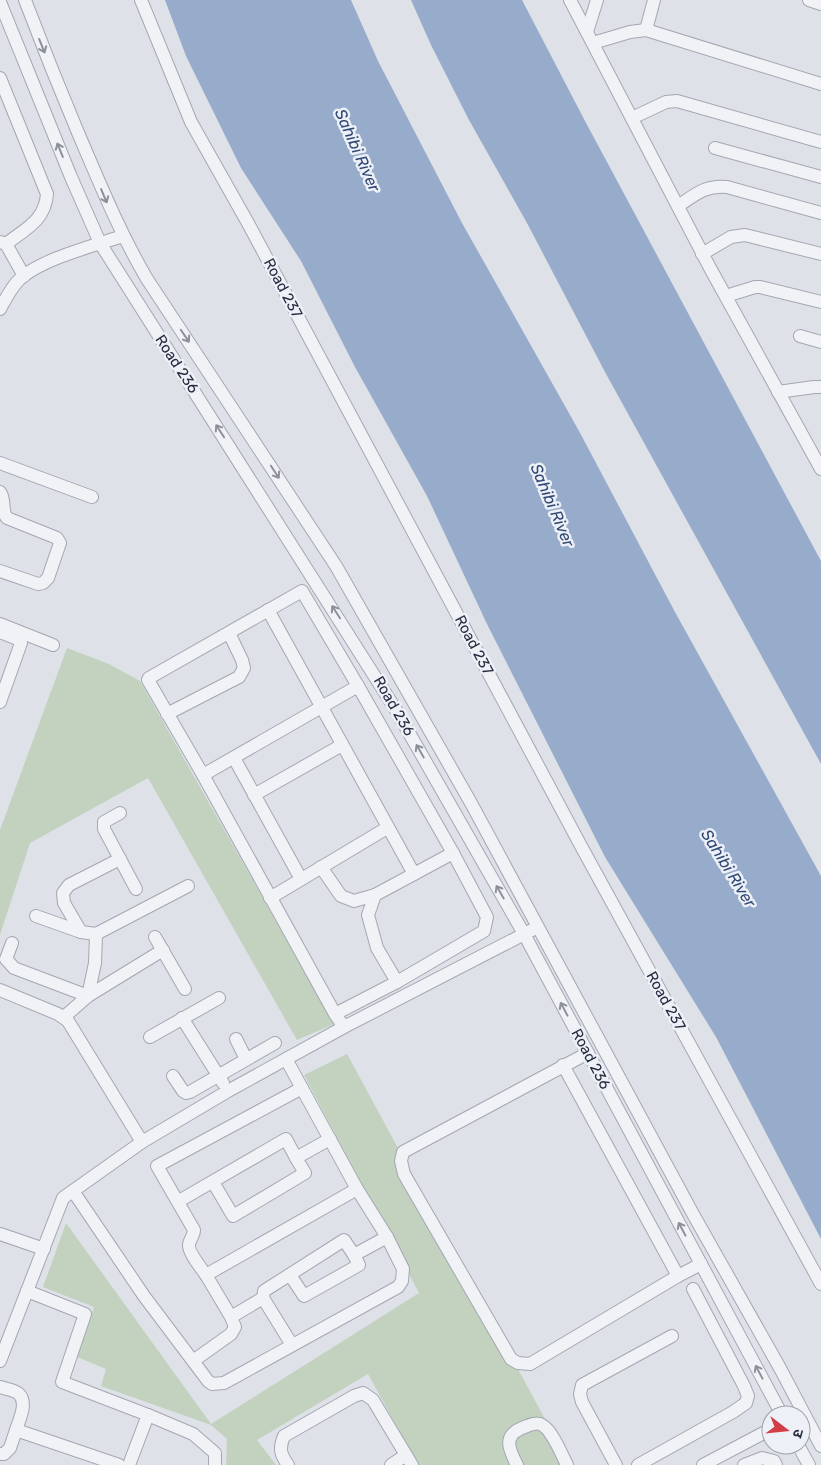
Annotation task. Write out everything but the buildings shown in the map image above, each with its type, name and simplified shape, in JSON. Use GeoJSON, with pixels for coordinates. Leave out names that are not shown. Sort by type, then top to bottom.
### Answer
{"type":"FeatureCollection","features":[{"type":"Feature","properties":{"kind":"street"},"geometry":{"type":"LineString","coordinates":[[25,0],[63,97],[122,236],[147,280],[336,566],[539,926],[797,1405]]}},
{"type":"Feature","properties":{"kind":"street","name":"Road 237"},"geometry":{"type":"LineString","coordinates":[[141,0],[191,122],[254,234],[577,837],[821,1284]]}},
{"type":"Feature","properties":{"kind":"street"},"geometry":{"type":"LineString","coordinates":[[570,0],[702,254],[820,465]]}},
{"type":"Feature","properties":{"kind":"street"},"geometry":{"type":"LineString","coordinates":[[590,38],[597,0]]}},
{"type":"Feature","properties":{"kind":"street"},"geometry":{"type":"LineString","coordinates":[[646,30],[654,0]]}},
{"type":"Feature","properties":{"kind":"street"},"geometry":{"type":"LineString","coordinates":[[809,0],[821,4]]}},
{"type":"Feature","properties":{"kind":"street","name":"Road 236"},"geometry":{"type":"LineString","coordinates":[[0,2],[100,243],[375,673],[524,934],[777,1405]]}},
{"type":"Feature","properties":{"kind":"street"},"geometry":{"type":"LineString","coordinates":[[590,38],[646,30],[821,84]]}},
{"type":"Feature","properties":{"kind":"street"},"geometry":{"type":"LineString","coordinates":[[0,78],[47,194],[42,215],[3,243],[24,276]]}},
{"type":"Feature","properties":{"kind":"street"},"geometry":{"type":"LineString","coordinates":[[632,118],[666,102],[677,102],[821,142]]}},
{"type":"Feature","properties":{"kind":"street"},"geometry":{"type":"LineString","coordinates":[[715,148],[821,177]]}},
{"type":"Feature","properties":{"kind":"street"},"geometry":{"type":"LineString","coordinates":[[678,206],[702,190],[727,187],[821,213]]}},
{"type":"Feature","properties":{"kind":"street"},"geometry":{"type":"LineString","coordinates":[[702,254],[731,238],[746,235],[821,254]]}},
{"type":"Feature","properties":{"kind":"street"},"geometry":{"type":"LineString","coordinates":[[0,309],[16,283],[24,276],[49,262],[122,236]]}},
{"type":"Feature","properties":{"kind":"street"},"geometry":{"type":"LineString","coordinates":[[726,296],[760,287],[821,302]]}},
{"type":"Feature","properties":{"kind":"street"},"geometry":{"type":"LineString","coordinates":[[800,336],[821,342]]}},
{"type":"Feature","properties":{"kind":"street"},"geometry":{"type":"LineString","coordinates":[[778,392],[814,386],[821,387]]}},
{"type":"Feature","properties":{"kind":"street"},"geometry":{"type":"LineString","coordinates":[[0,465],[92,497]]}},
{"type":"Feature","properties":{"kind":"street"},"geometry":{"type":"LineString","coordinates":[[0,492],[3,497],[4,513],[7,518],[57,538],[60,543],[48,578],[43,583],[38,584],[0,570]]}},
{"type":"Feature","properties":{"kind":"street"},"geometry":{"type":"LineString","coordinates":[[336,1014],[397,982],[484,931],[486,917],[453,853],[302,591],[148,679],[270,898],[336,1014],[344,1027]]}},
{"type":"Feature","properties":{"kind":"street"},"geometry":{"type":"LineString","coordinates":[[268,610],[414,874]]}},
{"type":"Feature","properties":{"kind":"street"},"geometry":{"type":"LineString","coordinates":[[0,624],[53,645]]}},
{"type":"Feature","properties":{"kind":"street"},"geometry":{"type":"LineString","coordinates":[[0,632],[20,640],[21,643],[0,702]]}},
{"type":"Feature","properties":{"kind":"street"},"geometry":{"type":"LineString","coordinates":[[167,714],[239,677],[244,668],[229,633]]}},
{"type":"Feature","properties":{"kind":"street"},"geometry":{"type":"LineString","coordinates":[[203,775],[358,686]]}},
{"type":"Feature","properties":{"kind":"street"},"geometry":{"type":"LineString","coordinates":[[254,795],[342,745]]}},
{"type":"Feature","properties":{"kind":"street"},"geometry":{"type":"LineString","coordinates":[[234,758],[301,879]]}},
{"type":"Feature","properties":{"kind":"street"},"geometry":{"type":"LineString","coordinates":[[120,813],[104,822],[104,829],[136,889]]}},
{"type":"Feature","properties":{"kind":"street"},"geometry":{"type":"LineString","coordinates":[[270,898],[387,828]]}},
{"type":"Feature","properties":{"kind":"street"},"geometry":{"type":"LineString","coordinates":[[321,867],[341,896],[354,901],[376,894],[453,853]]}},
{"type":"Feature","properties":{"kind":"street"},"geometry":{"type":"LineString","coordinates":[[81,932],[64,903],[63,893],[69,885],[120,859]]}},
{"type":"Feature","properties":{"kind":"street"},"geometry":{"type":"LineString","coordinates":[[36,916],[81,932],[96,934],[188,886]]}},
{"type":"Feature","properties":{"kind":"street"},"geometry":{"type":"LineString","coordinates":[[376,894],[368,914],[377,948],[397,982]]}},
{"type":"Feature","properties":{"kind":"street"},"geometry":{"type":"LineString","coordinates":[[0,1361],[63,1198],[142,1142],[228,1091],[344,1027],[539,926]]}},
{"type":"Feature","properties":{"kind":"street"},"geometry":{"type":"LineString","coordinates":[[88,996],[95,963],[96,934]]}},
{"type":"Feature","properties":{"kind":"street"},"geometry":{"type":"LineString","coordinates":[[155,937],[185,989]]}},
{"type":"Feature","properties":{"kind":"street"},"geometry":{"type":"LineString","coordinates":[[12,943],[6,959],[14,968],[88,996]]}},
{"type":"Feature","properties":{"kind":"street"},"geometry":{"type":"LineString","coordinates":[[64,1017],[88,996],[163,950]]}},
{"type":"Feature","properties":{"kind":"street"},"geometry":{"type":"LineString","coordinates":[[0,990],[64,1017],[73,1028],[142,1142]]}},
{"type":"Feature","properties":{"kind":"street"},"geometry":{"type":"LineString","coordinates":[[150,1037],[219,998]]}},
{"type":"Feature","properties":{"kind":"street"},"geometry":{"type":"LineString","coordinates":[[182,1018],[228,1091]]}},
{"type":"Feature","properties":{"kind":"street"},"geometry":{"type":"LineString","coordinates":[[236,1039],[246,1059]]}},
{"type":"Feature","properties":{"kind":"street"},"geometry":{"type":"LineString","coordinates":[[173,1076],[186,1093],[275,1043]]}},
{"type":"Feature","properties":{"kind":"street"},"geometry":{"type":"LineString","coordinates":[[588,1052],[403,1152],[401,1161],[404,1174],[511,1360],[518,1363],[530,1364],[701,1264]]}},
{"type":"Feature","properties":{"kind":"street"},"geometry":{"type":"LineString","coordinates":[[73,1191],[144,1296],[208,1381],[216,1384],[224,1383],[398,1287],[402,1281],[403,1269],[286,1059]]}},
{"type":"Feature","properties":{"kind":"street"},"geometry":{"type":"LineString","coordinates":[[563,1065],[678,1276]]}},
{"type":"Feature","properties":{"kind":"street"},"geometry":{"type":"LineString","coordinates":[[193,1361],[231,1334],[235,1327],[206,1275],[189,1250],[188,1244],[194,1230],[179,1201],[157,1166],[302,1088]]}},
{"type":"Feature","properties":{"kind":"street"},"geometry":{"type":"LineString","coordinates":[[179,1201],[286,1139],[305,1172],[233,1216],[213,1182]]}},
{"type":"Feature","properties":{"kind":"street"},"geometry":{"type":"LineString","coordinates":[[296,1158],[330,1140]]}},
{"type":"Feature","properties":{"kind":"street"},"geometry":{"type":"LineString","coordinates":[[206,1275],[357,1189]]}},
{"type":"Feature","properties":{"kind":"street"},"geometry":{"type":"LineString","coordinates":[[0,1234],[44,1249]]}},
{"type":"Feature","properties":{"kind":"street"},"geometry":{"type":"LineString","coordinates":[[354,1255],[386,1237]]}},
{"type":"Feature","properties":{"kind":"street"},"geometry":{"type":"LineString","coordinates":[[290,1275],[304,1296],[359,1265],[344,1240],[264,1290],[263,1298],[292,1346]]}},
{"type":"Feature","properties":{"kind":"street"},"geometry":{"type":"LineString","coordinates":[[638,1465],[734,1412],[746,1403],[748,1396],[744,1386],[693,1289]]}},
{"type":"Feature","properties":{"kind":"street"},"geometry":{"type":"LineString","coordinates":[[27,1291],[85,1314],[62,1382],[193,1434],[215,1453],[215,1465]]}},
{"type":"Feature","properties":{"kind":"street"},"geometry":{"type":"LineString","coordinates":[[231,1317],[263,1298]]}},
{"type":"Feature","properties":{"kind":"street"},"geometry":{"type":"LineString","coordinates":[[616,1465],[582,1402],[580,1394],[582,1386],[672,1336]]}},
{"type":"Feature","properties":{"kind":"street"},"geometry":{"type":"LineString","coordinates":[[0,1388],[18,1393],[23,1406],[10,1448],[4,1454],[0,1454]]}},
{"type":"Feature","properties":{"kind":"street"},"geometry":{"type":"LineString","coordinates":[[288,1465],[282,1456],[280,1446],[284,1436],[354,1396],[364,1393],[373,1400],[409,1460],[390,1465]]}},
{"type":"Feature","properties":{"kind":"street"},"geometry":{"type":"LineString","coordinates":[[129,1465],[148,1415]]}},
{"type":"Feature","properties":{"kind":"street"},"geometry":{"type":"LineString","coordinates":[[517,1465],[508,1449],[510,1436],[514,1431],[536,1423],[542,1424],[551,1435],[567,1465]]}},
{"type":"Feature","properties":{"kind":"street"},"geometry":{"type":"LineString","coordinates":[[811,1429],[821,1446]]}},
{"type":"Feature","properties":{"kind":"street"},"geometry":{"type":"LineString","coordinates":[[16,1430],[119,1465]]}},
{"type":"Feature","properties":{"kind":"street"},"geometry":{"type":"LineString","coordinates":[[703,1465],[761,1434]]}},
{"type":"Feature","properties":{"kind":"street"},"geometry":{"type":"LineString","coordinates":[[744,1465],[762,1458],[774,1461],[776,1465]]}},
{"type":"Feature","properties":{"kind":"green space"},"geometry":{"type":"Polygon","coordinates":[[[67,648],[109,664],[140,681],[334,1024],[297,1040],[148,778],[30,843],[0,935],[0,830],[67,648]]]}},
{"type":"Feature","properties":{"kind":"green space"},"geometry":{"type":"Polygon","coordinates":[[[347,1054],[570,1465],[418,1465],[368,1374],[257,1440],[276,1465],[226,1465],[227,1439],[211,1425],[101,1386],[106,1369],[77,1357],[94,1307],[43,1287],[66,1223],[211,1424],[419,1293],[304,1075],[347,1054]]]}},
{"type":"Feature","properties":{"kind":"water","name":"Sahibi River"},"geometry":{"type":"Polygon","coordinates":[[[165,0],[351,0],[378,61],[462,223],[579,431],[675,612],[821,876],[821,1239],[716,1037],[605,857],[487,624],[427,496],[355,367],[301,261],[241,168],[186,56],[165,0]]]}},
{"type":"Feature","properties":{"kind":"water"},"geometry":{"type":"Polygon","coordinates":[[[411,0],[522,0],[821,561],[821,764],[605,372],[527,223],[469,120],[431,45],[411,0]]]}}]}
